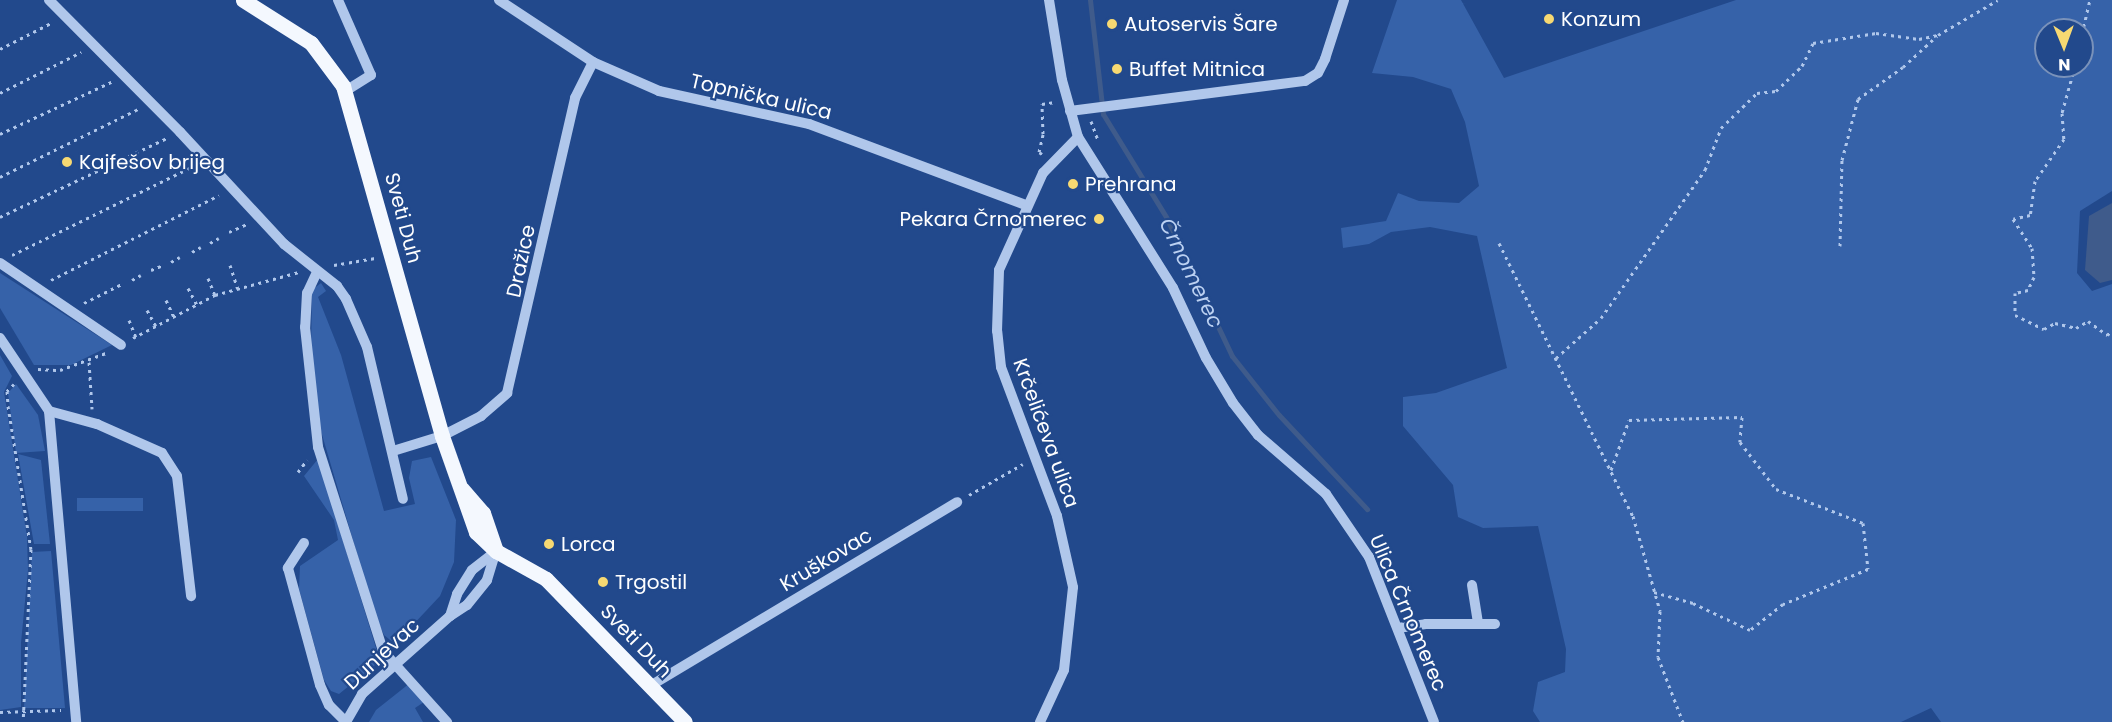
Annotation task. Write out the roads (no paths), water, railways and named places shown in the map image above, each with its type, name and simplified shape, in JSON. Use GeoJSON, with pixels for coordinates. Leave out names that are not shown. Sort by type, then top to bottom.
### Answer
{"type":"FeatureCollection","features":[{"type":"Feature","properties":{"kind":"main road","name":"Sveti Duh"},"geometry":{"type":"LineString","coordinates":[[243,0],[311,44],[345,91],[442,436],[462,489],[483,513],[496,551],[546,579],[685,722]]}},
{"type":"Feature","properties":{"kind":"street"},"geometry":{"type":"LineString","coordinates":[[49,0],[303,261],[337,286],[358,320],[393,451],[403,499]]}},
{"type":"Feature","properties":{"kind":"street"},"geometry":{"type":"LineString","coordinates":[[339,0],[370,75],[345,91]]}},
{"type":"Feature","properties":{"kind":"street","name":"Topnička ulica"},"geometry":{"type":"LineString","coordinates":[[499,0],[593,62],[659,92],[809,124],[1026,205]]}},
{"type":"Feature","properties":{"kind":"street","name":"Ulica Črnomerec"},"geometry":{"type":"LineString","coordinates":[[1049,0],[1070,111],[1078,137],[1158,261],[1233,403],[1258,435],[1326,494],[1369,557],[1434,722]]}},
{"type":"Feature","properties":{"kind":"street"},"geometry":{"type":"LineString","coordinates":[[1070,111],[1091,111],[1113,103],[1305,81],[1318,73],[1325,59],[1344,0]]}},
{"type":"Feature","properties":{"kind":"street","name":"Dražice"},"geometry":{"type":"LineString","coordinates":[[393,451],[442,436],[499,404],[513,381],[575,99],[593,62]]}},
{"type":"Feature","properties":{"kind":"street","name":"Krčelićeva ulica"},"geometry":{"type":"LineString","coordinates":[[1040,722],[1064,670],[1073,586],[1057,516],[1001,367],[999,270],[1026,205],[1043,173],[1078,137]]}},
{"type":"Feature","properties":{"kind":"street"},"geometry":{"type":"LineString","coordinates":[[0,263],[121,345]]}},
{"type":"Feature","properties":{"kind":"street"},"geometry":{"type":"LineString","coordinates":[[317,272],[307,292],[304,327],[318,447],[383,651],[447,722]]}},
{"type":"Feature","properties":{"kind":"street"},"geometry":{"type":"LineString","coordinates":[[0,338],[49,411],[76,722]]}},
{"type":"Feature","properties":{"kind":"street"},"geometry":{"type":"LineString","coordinates":[[49,411],[91,423],[162,453],[177,476],[191,596]]}},
{"type":"Feature","properties":{"kind":"street","name":"Kruškovac"},"geometry":{"type":"LineString","coordinates":[[650,686],[957,502]]}},
{"type":"Feature","properties":{"kind":"street"},"geometry":{"type":"LineString","coordinates":[[304,543],[288,568],[320,685],[329,705],[346,722]]}},
{"type":"Feature","properties":{"kind":"street","name":"Dunjevac"},"geometry":{"type":"LineString","coordinates":[[450,616],[456,594],[472,570],[496,551]]}},
{"type":"Feature","properties":{"kind":"street","name":"Dunjevac"},"geometry":{"type":"LineString","coordinates":[[346,722],[362,694],[450,616],[467,606],[486,580],[496,551]]}},
{"type":"Feature","properties":{"kind":"street"},"geometry":{"type":"LineString","coordinates":[[1472,585],[1478,624]]}},
{"type":"Feature","properties":{"kind":"street"},"geometry":{"type":"LineString","coordinates":[[1398,628],[1495,624]]}},
{"type":"Feature","properties":{"kind":"waterway","name":"Črnomerec"},"geometry":{"type":"LineString","coordinates":[[1090,0],[1103,114],[1166,217],[1232,356],[1279,415],[1367,509]]}},
{"type":"Feature","properties":{"kind":"place","name":"Konzum"},"geometry":{"type":"Point","coordinates":[1549,19]}},
{"type":"Feature","properties":{"kind":"place","name":"Autoservis Šare"},"geometry":{"type":"Point","coordinates":[1112,24]}},
{"type":"Feature","properties":{"kind":"place","name":"Buffet Mitnica"},"geometry":{"type":"Point","coordinates":[1117,69]}},
{"type":"Feature","properties":{"kind":"place","name":"Kajfešov brijeg"},"geometry":{"type":"Point","coordinates":[67,162]}},
{"type":"Feature","properties":{"kind":"place","name":"Prehrana"},"geometry":{"type":"Point","coordinates":[1073,184]}},
{"type":"Feature","properties":{"kind":"place","name":"Pekara Črnomerec"},"geometry":{"type":"Point","coordinates":[1099,219]}},
{"type":"Feature","properties":{"kind":"place","name":"Lorca"},"geometry":{"type":"Point","coordinates":[549,544]}},
{"type":"Feature","properties":{"kind":"place","name":"Trgostil"},"geometry":{"type":"Point","coordinates":[603,582]}}]}
